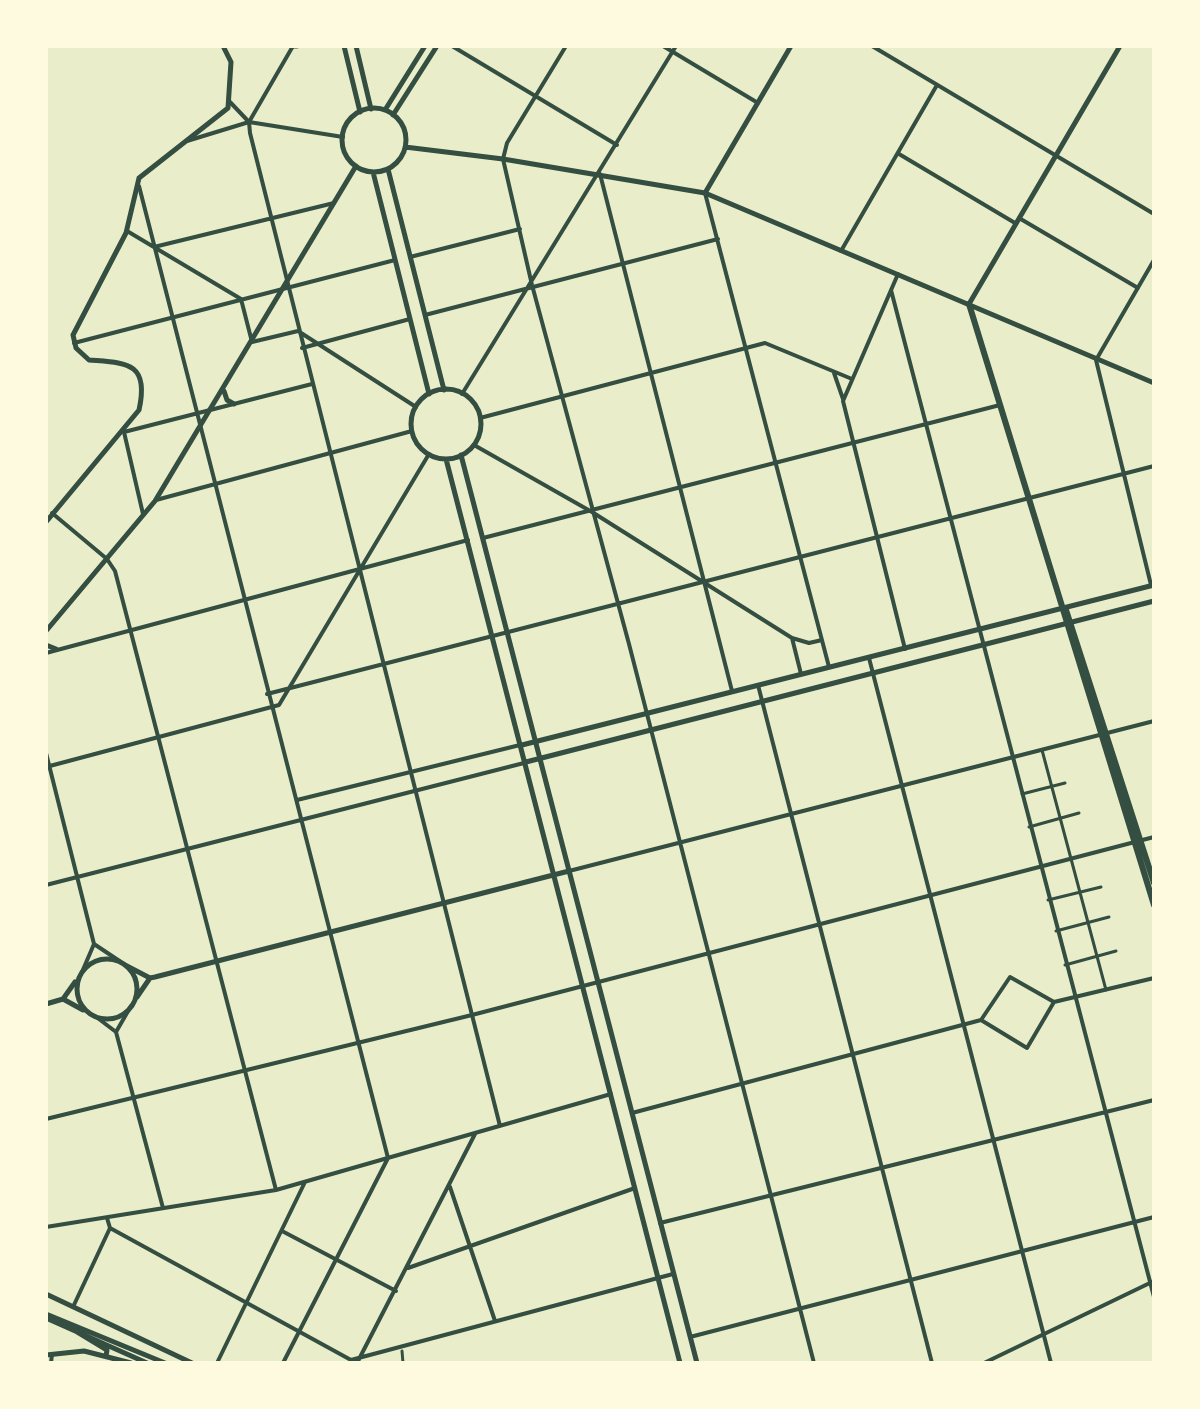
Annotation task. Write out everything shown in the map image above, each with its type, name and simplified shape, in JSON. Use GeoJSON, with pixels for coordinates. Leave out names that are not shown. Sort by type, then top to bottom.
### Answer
{"type":"FeatureCollection","features":[{"type":"Feature","properties":{"kind":"main road"},"geometry":{"type":"LineString","coordinates":[[46,522],[124,432],[141,401],[140,383],[134,369],[123,361],[89,360],[74,343],[76,328],[127,231],[137,180],[222,114],[230,102],[231,60],[223,46]]}},
{"type":"Feature","properties":{"kind":"main road"},"geometry":{"type":"LineString","coordinates":[[344,46],[360,112]]}},
{"type":"Feature","properties":{"kind":"main road"},"geometry":{"type":"LineString","coordinates":[[356,46],[371,109]]}},
{"type":"Feature","properties":{"kind":"main road"},"geometry":{"type":"LineString","coordinates":[[385,110],[425,46]]}},
{"type":"Feature","properties":{"kind":"main road"},"geometry":{"type":"LineString","coordinates":[[393,115],[437,46]]}},
{"type":"Feature","properties":{"kind":"main road"},"geometry":{"type":"LineString","coordinates":[[705,193],[791,46]]}},
{"type":"Feature","properties":{"kind":"main road"},"geometry":{"type":"LineString","coordinates":[[1120,46],[969,304],[1138,841],[1154,883]]}},
{"type":"Feature","properties":{"kind":"main road"},"geometry":{"type":"LineString","coordinates":[[371,109],[385,110],[393,115],[404,130],[405,147],[401,158],[388,169],[373,172],[356,166],[346,155],[343,137],[349,121],[360,112],[371,109]]}},
{"type":"Feature","properties":{"kind":"main road"},"geometry":{"type":"LineString","coordinates":[[405,147],[503,159],[705,193],[1154,383]]}},
{"type":"Feature","properties":{"kind":"main road"},"geometry":{"type":"LineString","coordinates":[[46,631],[155,501],[213,409],[356,166]]}},
{"type":"Feature","properties":{"kind":"main road"},"geometry":{"type":"LineString","coordinates":[[388,169],[444,390]]}},
{"type":"Feature","properties":{"kind":"main road"},"geometry":{"type":"LineString","coordinates":[[373,172],[429,394]]}},
{"type":"Feature","properties":{"kind":"main road"},"geometry":{"type":"LineString","coordinates":[[224,390],[227,400],[234,404]]}},
{"type":"Feature","properties":{"kind":"main road"},"geometry":{"type":"LineString","coordinates":[[444,390],[462,394],[474,405],[480,418],[474,445],[461,455],[446,459],[429,454],[419,446],[412,431],[416,407],[429,394],[444,390]]}},
{"type":"Feature","properties":{"kind":"main road"},"geometry":{"type":"LineString","coordinates":[[461,455],[697,1363]]}},
{"type":"Feature","properties":{"kind":"main road"},"geometry":{"type":"LineString","coordinates":[[446,459],[680,1363]]}},
{"type":"Feature","properties":{"kind":"main road"},"geometry":{"type":"LineString","coordinates":[[522,745],[1152,585]]}},
{"type":"Feature","properties":{"kind":"main road"},"geometry":{"type":"LineString","coordinates":[[526,762],[1154,601]]}},
{"type":"Feature","properties":{"kind":"main road"},"geometry":{"type":"LineString","coordinates":[[46,645],[56,649]]}},
{"type":"Feature","properties":{"kind":"main road"},"geometry":{"type":"LineString","coordinates":[[1138,841],[1154,905]]}},
{"type":"Feature","properties":{"kind":"main road"},"geometry":{"type":"LineString","coordinates":[[63,999],[93,1015],[114,1018],[133,1004],[150,978],[569,871]]}},
{"type":"Feature","properties":{"kind":"main road"},"geometry":{"type":"LineString","coordinates":[[46,1004],[63,999],[81,974],[99,959],[123,963],[150,978]]}},
{"type":"Feature","properties":{"kind":"main road"},"geometry":{"type":"LineString","coordinates":[[123,963],[136,981],[133,1004]]}},
{"type":"Feature","properties":{"kind":"main road"},"geometry":{"type":"LineString","coordinates":[[81,974],[78,996],[93,1015]]}},
{"type":"Feature","properties":{"kind":"main road"},"geometry":{"type":"LineString","coordinates":[[46,1294],[192,1363]]}},
{"type":"Feature","properties":{"kind":"main road"},"geometry":{"type":"LineString","coordinates":[[46,1316],[147,1363]]}},
{"type":"Feature","properties":{"kind":"main road"},"geometry":{"type":"LineString","coordinates":[[46,1316],[165,1363]]}},
{"type":"Feature","properties":{"kind":"main road"},"geometry":{"type":"LineString","coordinates":[[74,1330],[77,1335],[107,1350],[106,1356]]}},
{"type":"Feature","properties":{"kind":"main road"},"geometry":{"type":"LineString","coordinates":[[49,1354],[84,1351],[131,1363]]}},
{"type":"Feature","properties":{"kind":"street"},"geometry":{"type":"LineString","coordinates":[[249,122],[294,46]]}},
{"type":"Feature","properties":{"kind":"street"},"geometry":{"type":"LineString","coordinates":[[452,46],[617,145]]}},
{"type":"Feature","properties":{"kind":"street"},"geometry":{"type":"LineString","coordinates":[[566,46],[507,143],[503,159],[532,285],[814,1363]]}},
{"type":"Feature","properties":{"kind":"street"},"geometry":{"type":"LineString","coordinates":[[663,46],[758,103]]}},
{"type":"Feature","properties":{"kind":"street"},"geometry":{"type":"LineString","coordinates":[[462,394],[532,285],[676,46]]}},
{"type":"Feature","properties":{"kind":"street"},"geometry":{"type":"LineString","coordinates":[[872,46],[1154,214]]}},
{"type":"Feature","properties":{"kind":"street"},"geometry":{"type":"LineString","coordinates":[[841,251],[937,85]]}},
{"type":"Feature","properties":{"kind":"street"},"geometry":{"type":"LineString","coordinates":[[230,102],[249,122],[286,286],[500,1126]]}},
{"type":"Feature","properties":{"kind":"street"},"geometry":{"type":"LineString","coordinates":[[185,142],[249,122],[343,137]]}},
{"type":"Feature","properties":{"kind":"street"},"geometry":{"type":"LineString","coordinates":[[899,154],[1138,288]]}},
{"type":"Feature","properties":{"kind":"street"},"geometry":{"type":"LineString","coordinates":[[600,174],[732,691]]}},
{"type":"Feature","properties":{"kind":"street"},"geometry":{"type":"LineString","coordinates":[[137,180],[388,1158],[283,1363]]}},
{"type":"Feature","properties":{"kind":"street"},"geometry":{"type":"LineString","coordinates":[[705,193],[829,667]]}},
{"type":"Feature","properties":{"kind":"street"},"geometry":{"type":"LineString","coordinates":[[154,247],[334,203]]}},
{"type":"Feature","properties":{"kind":"street"},"geometry":{"type":"LineString","coordinates":[[410,257],[520,229]]}},
{"type":"Feature","properties":{"kind":"street"},"geometry":{"type":"LineString","coordinates":[[127,231],[241,299],[252,342],[298,331],[416,407]]}},
{"type":"Feature","properties":{"kind":"street"},"geometry":{"type":"LineString","coordinates":[[425,315],[718,239]]}},
{"type":"Feature","properties":{"kind":"street"},"geometry":{"type":"LineString","coordinates":[[74,343],[395,260]]}},
{"type":"Feature","properties":{"kind":"street"},"geometry":{"type":"LineString","coordinates":[[1152,585],[1096,360],[1154,260]]}},
{"type":"Feature","properties":{"kind":"street"},"geometry":{"type":"LineString","coordinates":[[843,401],[898,274]]}},
{"type":"Feature","properties":{"kind":"street"},"geometry":{"type":"LineString","coordinates":[[891,290],[1039,867],[1154,1297]]}},
{"type":"Feature","properties":{"kind":"street"},"geometry":{"type":"LineString","coordinates":[[886,302],[895,306]]}},
{"type":"Feature","properties":{"kind":"street"},"geometry":{"type":"LineString","coordinates":[[302,348],[410,319]]}},
{"type":"Feature","properties":{"kind":"street"},"geometry":{"type":"LineString","coordinates":[[480,418],[767,343],[852,379]]}},
{"type":"Feature","properties":{"kind":"street"},"geometry":{"type":"LineString","coordinates":[[834,372],[905,649]]}},
{"type":"Feature","properties":{"kind":"street"},"geometry":{"type":"LineString","coordinates":[[144,516],[124,432],[312,384]]}},
{"type":"Feature","properties":{"kind":"street"},"geometry":{"type":"LineString","coordinates":[[483,538],[1000,405]]}},
{"type":"Feature","properties":{"kind":"street"},"geometry":{"type":"LineString","coordinates":[[155,501],[412,431]]}},
{"type":"Feature","properties":{"kind":"street"},"geometry":{"type":"LineString","coordinates":[[474,445],[581,505],[792,638],[809,643],[822,640]]}},
{"type":"Feature","properties":{"kind":"street"},"geometry":{"type":"LineString","coordinates":[[48,767],[279,705],[429,454]]}},
{"type":"Feature","properties":{"kind":"street"},"geometry":{"type":"LineString","coordinates":[[267,694],[1154,466]]}},
{"type":"Feature","properties":{"kind":"street"},"geometry":{"type":"LineString","coordinates":[[581,505],[589,499]]}},
{"type":"Feature","properties":{"kind":"street"},"geometry":{"type":"LineString","coordinates":[[52,513],[107,559],[115,571],[276,1190]]}},
{"type":"Feature","properties":{"kind":"street"},"geometry":{"type":"LineString","coordinates":[[46,653],[130,628],[468,540]]}},
{"type":"Feature","properties":{"kind":"street"},"geometry":{"type":"LineString","coordinates":[[684,568],[685,586]]}},
{"type":"Feature","properties":{"kind":"street"},"geometry":{"type":"LineString","coordinates":[[707,593],[717,589]]}},
{"type":"Feature","properties":{"kind":"street"},"geometry":{"type":"LineString","coordinates":[[792,638],[801,674]]}},
{"type":"Feature","properties":{"kind":"street"},"geometry":{"type":"LineString","coordinates":[[869,658],[1051,1363]]}},
{"type":"Feature","properties":{"kind":"street"},"geometry":{"type":"LineString","coordinates":[[293,681],[298,686]]}},
{"type":"Feature","properties":{"kind":"street"},"geometry":{"type":"LineString","coordinates":[[758,685],[932,1363]]}},
{"type":"Feature","properties":{"kind":"street"},"geometry":{"type":"LineString","coordinates":[[569,871],[1154,721]]}},
{"type":"Feature","properties":{"kind":"street"},"geometry":{"type":"LineString","coordinates":[[297,800],[522,745]]}},
{"type":"Feature","properties":{"kind":"street"},"geometry":{"type":"LineString","coordinates":[[1042,749],[1106,990]]}},
{"type":"Feature","properties":{"kind":"street"},"geometry":{"type":"LineString","coordinates":[[46,753],[94,944],[81,974]]}},
{"type":"Feature","properties":{"kind":"street"},"geometry":{"type":"LineString","coordinates":[[46,885],[526,762]]}},
{"type":"Feature","properties":{"kind":"street"},"geometry":{"type":"LineString","coordinates":[[1021,794],[1065,783]]}},
{"type":"Feature","properties":{"kind":"street"},"geometry":{"type":"LineString","coordinates":[[1029,827],[1079,813]]}},
{"type":"Feature","properties":{"kind":"street"},"geometry":{"type":"LineString","coordinates":[[46,1119],[598,983],[1154,837]]}},
{"type":"Feature","properties":{"kind":"street"},"geometry":{"type":"LineString","coordinates":[[1048,900],[1101,887]]}},
{"type":"Feature","properties":{"kind":"street"},"geometry":{"type":"LineString","coordinates":[[1056,931],[1109,917]]}},
{"type":"Feature","properties":{"kind":"street"},"geometry":{"type":"LineString","coordinates":[[94,944],[123,963]]}},
{"type":"Feature","properties":{"kind":"street"},"geometry":{"type":"LineString","coordinates":[[1065,965],[1116,951]]}},
{"type":"Feature","properties":{"kind":"street"},"geometry":{"type":"LineString","coordinates":[[632,1113],[981,1020],[1010,977],[1054,1002],[1154,978]]}},
{"type":"Feature","properties":{"kind":"street"},"geometry":{"type":"LineString","coordinates":[[981,1020],[1027,1048],[1054,1002]]}},
{"type":"Feature","properties":{"kind":"street"},"geometry":{"type":"LineString","coordinates":[[116,1032],[133,1004]]}},
{"type":"Feature","properties":{"kind":"street"},"geometry":{"type":"LineString","coordinates":[[93,1015],[116,1032],[163,1208]]}},
{"type":"Feature","properties":{"kind":"street"},"geometry":{"type":"LineString","coordinates":[[46,1226],[276,1190],[611,1094]]}},
{"type":"Feature","properties":{"kind":"street"},"geometry":{"type":"LineString","coordinates":[[660,1223],[1154,1100]]}},
{"type":"Feature","properties":{"kind":"street"},"geometry":{"type":"LineString","coordinates":[[357,1363],[476,1133]]}},
{"type":"Feature","properties":{"kind":"street"},"geometry":{"type":"LineString","coordinates":[[217,1363],[305,1182]]}},
{"type":"Feature","properties":{"kind":"street"},"geometry":{"type":"LineString","coordinates":[[450,1187],[495,1321]]}},
{"type":"Feature","properties":{"kind":"street"},"geometry":{"type":"LineString","coordinates":[[408,1268],[635,1188]]}},
{"type":"Feature","properties":{"kind":"street"},"geometry":{"type":"LineString","coordinates":[[690,1337],[1154,1217]]}},
{"type":"Feature","properties":{"kind":"street"},"geometry":{"type":"LineString","coordinates":[[73,1307],[110,1228],[107,1218]]}},
{"type":"Feature","properties":{"kind":"street"},"geometry":{"type":"LineString","coordinates":[[110,1228],[351,1360],[673,1274]]}},
{"type":"Feature","properties":{"kind":"street"},"geometry":{"type":"LineString","coordinates":[[282,1231],[396,1291]]}},
{"type":"Feature","properties":{"kind":"street"},"geometry":{"type":"LineString","coordinates":[[984,1363],[1152,1282]]}},
{"type":"Feature","properties":{"kind":"street"},"geometry":{"type":"LineString","coordinates":[[402,1351],[403,1363]]}},
{"type":"Feature","properties":{"kind":"street"},"geometry":{"type":"LineString","coordinates":[[49,1354],[51,1363]]}}]}
